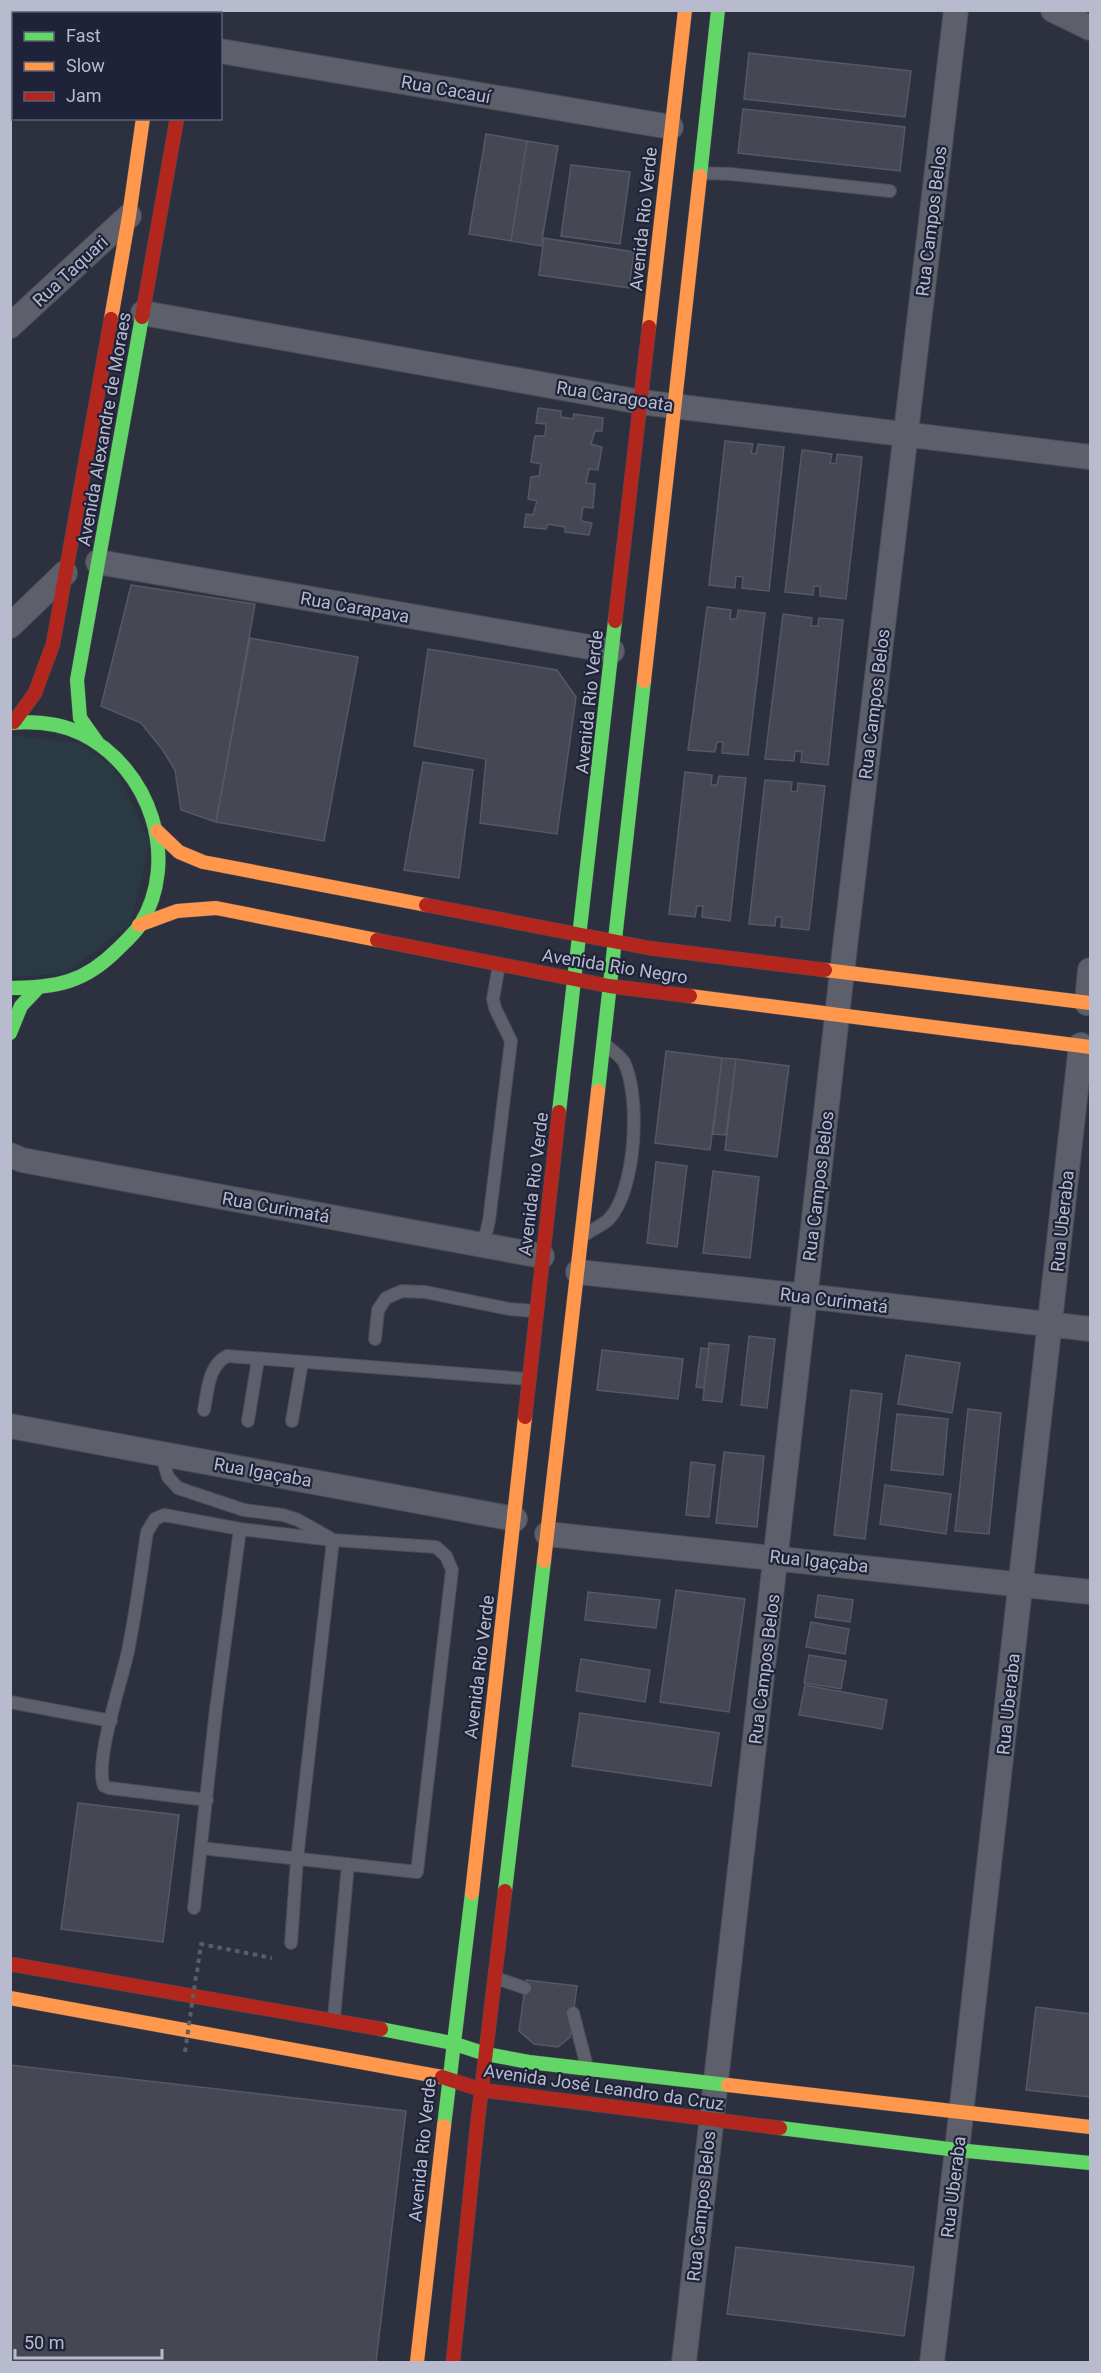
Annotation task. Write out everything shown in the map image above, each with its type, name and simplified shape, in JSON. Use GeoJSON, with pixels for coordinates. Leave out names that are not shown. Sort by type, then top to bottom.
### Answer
{"type":"FeatureCollection","features":[{"type":"Feature","properties":{"kind":"main road","name":"Avenida Rio Verde"},"geometry":{"type":"LineString","coordinates":[[417,2362],[452,2043],[515,1519],[542,1256],[685,10]]}},
{"type":"Feature","properties":{"kind":"main road"},"geometry":{"type":"LineString","coordinates":[[453,2362],[486,2054],[578,1272],[718,10]]}},
{"type":"Feature","properties":{"kind":"main road","name":"Avenida Alexandre de Moraes"},"geometry":{"type":"LineString","coordinates":[[12,723],[35,693],[53,644],[129,216],[143,120]]}},
{"type":"Feature","properties":{"kind":"main road","name":"Avenida Alexandre de Moraes"},"geometry":{"type":"LineString","coordinates":[[97,742],[80,718],[77,680],[177,120]]}},
{"type":"Feature","properties":{"kind":"main road"},"geometry":{"type":"LineString","coordinates":[[10,988],[38,988],[78,978],[113,956],[140,925],[153,895],[159,863],[157,831],[146,796],[125,765],[97,742],[71,729],[43,723],[12,723]]}},
{"type":"Feature","properties":{"kind":"main road","name":"Avenida Rio Negro"},"geometry":{"type":"LineString","coordinates":[[157,831],[179,852],[202,862],[649,948],[1089,1003]]}},
{"type":"Feature","properties":{"kind":"main road","name":"Avenida Rio Negro"},"geometry":{"type":"LineString","coordinates":[[140,925],[169,912],[193,907],[216,908],[609,986],[1086,1046]]}},
{"type":"Feature","properties":{"kind":"main road"},"geometry":{"type":"LineString","coordinates":[[10,1033],[21,1006],[38,988]]}},
{"type":"Feature","properties":{"kind":"main road","name":"Avenida José Leandro da Cruz"},"geometry":{"type":"LineString","coordinates":[[10,1964],[334,2020],[452,2043],[486,2054],[529,2062],[1090,2127]]}},
{"type":"Feature","properties":{"kind":"main road","name":"Avenida José Leandro da Cruz"},"geometry":{"type":"LineString","coordinates":[[10,1998],[272,2039],[448,2078],[482,2090],[711,2121],[1090,2163]]}},
{"type":"Feature","properties":{"kind":"main road"},"geometry":{"type":"LineString","coordinates":[[331,2035],[334,2020]]}},
{"type":"Feature","properties":{"kind":"street","name":"Rua Campos Belos"},"geometry":{"type":"LineString","coordinates":[[684,2362],[837,1015],[956,10]]}},
{"type":"Feature","properties":{"kind":"street"},"geometry":{"type":"LineString","coordinates":[[1053,10],[1090,28]]}},
{"type":"Feature","properties":{"kind":"street","name":"Rua Cacauí"},"geometry":{"type":"LineString","coordinates":[[222,51],[671,128]]}},
{"type":"Feature","properties":{"kind":"street","name":"Rua Taquari"},"geometry":{"type":"LineString","coordinates":[[10,326],[129,216]]}},
{"type":"Feature","properties":{"kind":"street","name":"Rua Caragoata"},"geometry":{"type":"LineString","coordinates":[[143,313],[640,402],[1090,456]]}},
{"type":"Feature","properties":{"kind":"street","name":"Rua Carapava"},"geometry":{"type":"LineString","coordinates":[[99,562],[612,651]]}},
{"type":"Feature","properties":{"kind":"street"},"geometry":{"type":"LineString","coordinates":[[10,626],[65,573]]}},
{"type":"Feature","properties":{"kind":"street"},"geometry":{"type":"LineString","coordinates":[[1089,1003],[1090,970]]}},
{"type":"Feature","properties":{"kind":"street","name":"Rua Uberaba"},"geometry":{"type":"LineString","coordinates":[[932,2362],[1050,1325],[1086,1046]]}},
{"type":"Feature","properties":{"kind":"street","name":"Rua Curimatá"},"geometry":{"type":"LineString","coordinates":[[10,1155],[22,1160],[542,1256]]}},
{"type":"Feature","properties":{"kind":"street","name":"Rua Curimatá"},"geometry":{"type":"LineString","coordinates":[[578,1272],[1090,1329]]}},
{"type":"Feature","properties":{"kind":"street","name":"Rua Igaçaba"},"geometry":{"type":"LineString","coordinates":[[10,1426],[515,1519]]}},
{"type":"Feature","properties":{"kind":"street","name":"Rua Igaçaba"},"geometry":{"type":"LineString","coordinates":[[547,1534],[1090,1592]]}},
{"type":"Feature","properties":{"kind":"lane"},"geometry":{"type":"LineString","coordinates":[[700,173],[731,174],[890,191]]}},
{"type":"Feature","properties":{"kind":"lane"},"geometry":{"type":"LineString","coordinates":[[483,1245],[489,1221],[512,1041],[495,1008],[494,999],[499,964]]}},
{"type":"Feature","properties":{"kind":"lane"},"geometry":{"type":"LineString","coordinates":[[582,1236],[608,1220],[620,1202],[629,1171],[633,1135],[630,1082],[623,1061],[603,1042]]}},
{"type":"Feature","properties":{"kind":"lane"},"geometry":{"type":"LineString","coordinates":[[375,1340],[378,1310],[386,1298],[402,1292],[425,1292],[509,1309],[536,1311]]}},
{"type":"Feature","properties":{"kind":"lane"},"geometry":{"type":"LineString","coordinates":[[204,1410],[213,1370],[218,1360],[227,1356],[530,1379]]}},
{"type":"Feature","properties":{"kind":"lane"},"geometry":{"type":"LineString","coordinates":[[248,1421],[258,1359]]}},
{"type":"Feature","properties":{"kind":"lane"},"geometry":{"type":"LineString","coordinates":[[292,1421],[302,1362]]}},
{"type":"Feature","properties":{"kind":"lane"},"geometry":{"type":"LineString","coordinates":[[161,1454],[168,1477],[178,1488],[244,1510],[283,1515],[298,1520],[333,1540]]}},
{"type":"Feature","properties":{"kind":"lane"},"geometry":{"type":"LineString","coordinates":[[201,1848],[391,1871],[417,1872],[452,1570],[446,1556],[436,1547],[333,1540],[240,1529],[164,1515],[155,1519],[147,1532],[129,1650],[111,1721],[102,1780],[105,1786],[207,1800]]}},
{"type":"Feature","properties":{"kind":"lane"},"geometry":{"type":"LineString","coordinates":[[195,1908],[216,1709],[240,1529]]}},
{"type":"Feature","properties":{"kind":"lane"},"geometry":{"type":"LineString","coordinates":[[291,1943],[297,1859],[333,1540]]}},
{"type":"Feature","properties":{"kind":"lane"},"geometry":{"type":"LineString","coordinates":[[10,1702],[111,1721]]}},
{"type":"Feature","properties":{"kind":"lane"},"geometry":{"type":"LineString","coordinates":[[334,2020],[348,1864]]}},
{"type":"Feature","properties":{"kind":"lane"},"geometry":{"type":"LineString","coordinates":[[495,1978],[525,1988]]}},
{"type":"Feature","properties":{"kind":"lane"},"geometry":{"type":"LineString","coordinates":[[573,2013],[587,2068]]}},
{"type":"Feature","properties":{"kind":"path"},"geometry":{"type":"LineString","coordinates":[[185,2052],[201,1944],[272,1958]]}},
{"type":"Feature","properties":{"kind":"shaded area"},"geometry":{"type":"Polygon","coordinates":[[[10,735],[78,743],[113,766],[150,841],[131,923],[65,974],[11,977],[10,735]]]}},
{"type":"Feature","properties":{"kind":"building"},"geometry":{"type":"Polygon","coordinates":[[[749,53],[911,71],[905,117],[744,99],[749,53]]]}},
{"type":"Feature","properties":{"kind":"building"},"geometry":{"type":"Polygon","coordinates":[[[743,109],[905,127],[900,171],[738,153],[743,109]]]}},
{"type":"Feature","properties":{"kind":"building"},"geometry":{"type":"Polygon","coordinates":[[[486,134],[527,141],[511,241],[469,234],[486,134]]]}},
{"type":"Feature","properties":{"kind":"building"},"geometry":{"type":"Polygon","coordinates":[[[527,141],[558,146],[541,246],[511,241],[527,141]]]}},
{"type":"Feature","properties":{"kind":"building"},"geometry":{"type":"Polygon","coordinates":[[[571,165],[630,172],[620,244],[561,236],[571,165]]]}},
{"type":"Feature","properties":{"kind":"building"},"geometry":{"type":"Polygon","coordinates":[[[544,238],[634,252],[629,288],[539,275],[544,238]]]}},
{"type":"Feature","properties":{"kind":"building"},"geometry":{"type":"Polygon","coordinates":[[[538,408],[561,411],[561,417],[573,419],[574,414],[603,418],[602,431],[595,431],[591,444],[602,447],[598,470],[589,469],[586,483],[595,484],[593,508],[583,507],[581,521],[592,523],[589,535],[565,532],[565,527],[548,524],[546,529],[524,527],[526,514],[533,515],[537,501],[528,499],[531,477],[539,476],[541,464],[531,462],[535,436],[545,436],[546,424],[536,423],[538,408]]]}},
{"type":"Feature","properties":{"kind":"building"},"geometry":{"type":"Polygon","coordinates":[[[725,441],[753,444],[751,453],[756,454],[758,444],[784,447],[769,591],[742,588],[743,577],[736,576],[735,588],[709,585],[725,441]]]}},
{"type":"Feature","properties":{"kind":"building"},"geometry":{"type":"Polygon","coordinates":[[[802,450],[832,454],[830,463],[836,464],[837,454],[862,457],[846,599],[820,596],[820,586],[814,586],[813,595],[785,592],[802,450]]]}},
{"type":"Feature","properties":{"kind":"building"},"geometry":{"type":"Polygon","coordinates":[[[131,585],[255,604],[216,822],[181,810],[175,770],[141,723],[101,706],[131,585]]]}},
{"type":"Feature","properties":{"kind":"building"},"geometry":{"type":"Polygon","coordinates":[[[707,607],[731,610],[730,619],[737,619],[738,610],[765,613],[748,755],[722,753],[723,742],[717,742],[715,752],[688,750],[707,607]]]}},
{"type":"Feature","properties":{"kind":"building"},"geometry":{"type":"Polygon","coordinates":[[[783,614],[812,618],[811,626],[818,626],[819,618],[843,620],[828,765],[801,762],[802,752],[795,751],[794,761],[765,759],[783,614]]]}},
{"type":"Feature","properties":{"kind":"building"},"geometry":{"type":"Polygon","coordinates":[[[250,638],[358,657],[324,841],[216,822],[250,638]]]}},
{"type":"Feature","properties":{"kind":"building"},"geometry":{"type":"Polygon","coordinates":[[[428,649],[557,670],[576,697],[557,834],[480,823],[486,759],[414,746],[428,649]]]}},
{"type":"Feature","properties":{"kind":"building"},"geometry":{"type":"Polygon","coordinates":[[[423,762],[473,770],[459,878],[404,870],[423,762]]]}},
{"type":"Feature","properties":{"kind":"building"},"geometry":{"type":"Polygon","coordinates":[[[685,772],[712,775],[711,785],[717,785],[719,776],[746,778],[730,921],[702,917],[703,906],[697,906],[695,917],[669,914],[685,772]]]}},
{"type":"Feature","properties":{"kind":"building"},"geometry":{"type":"Polygon","coordinates":[[[765,780],[792,782],[791,791],[797,792],[798,783],[825,786],[809,930],[781,927],[782,917],[776,917],[775,926],[749,924],[765,780]]]}},
{"type":"Feature","properties":{"kind":"building"},"geometry":{"type":"Polygon","coordinates":[[[666,1051],[722,1058],[710,1150],[655,1143],[666,1051]]]}},
{"type":"Feature","properties":{"kind":"building"},"geometry":{"type":"Polygon","coordinates":[[[722,1058],[736,1059],[726,1135],[713,1134],[722,1058]]]}},
{"type":"Feature","properties":{"kind":"building"},"geometry":{"type":"Polygon","coordinates":[[[736,1059],[789,1066],[777,1157],[725,1150],[736,1059]]]}},
{"type":"Feature","properties":{"kind":"building"},"geometry":{"type":"Polygon","coordinates":[[[656,1162],[687,1166],[677,1247],[647,1243],[656,1162]]]}},
{"type":"Feature","properties":{"kind":"building"},"geometry":{"type":"Polygon","coordinates":[[[713,1171],[759,1177],[750,1258],[703,1253],[713,1171]]]}},
{"type":"Feature","properties":{"kind":"building"},"geometry":{"type":"Polygon","coordinates":[[[749,1336],[775,1339],[767,1408],[741,1405],[749,1336]]]}},
{"type":"Feature","properties":{"kind":"building"},"geometry":{"type":"Polygon","coordinates":[[[709,1343],[729,1345],[722,1402],[703,1400],[709,1343]]]}},
{"type":"Feature","properties":{"kind":"building"},"geometry":{"type":"Polygon","coordinates":[[[701,1348],[709,1349],[704,1388],[696,1387],[701,1348]]]}},
{"type":"Feature","properties":{"kind":"building"},"geometry":{"type":"Polygon","coordinates":[[[602,1350],[683,1359],[678,1399],[597,1390],[602,1350]]]}},
{"type":"Feature","properties":{"kind":"building"},"geometry":{"type":"Polygon","coordinates":[[[906,1355],[960,1363],[952,1413],[898,1404],[906,1355]]]}},
{"type":"Feature","properties":{"kind":"building"},"geometry":{"type":"Polygon","coordinates":[[[851,1390],[882,1394],[865,1539],[834,1535],[851,1390]]]}},
{"type":"Feature","properties":{"kind":"building"},"geometry":{"type":"Polygon","coordinates":[[[968,1409],[1001,1413],[989,1534],[955,1531],[968,1409]]]}},
{"type":"Feature","properties":{"kind":"building"},"geometry":{"type":"Polygon","coordinates":[[[897,1414],[948,1419],[943,1475],[891,1470],[897,1414]]]}},
{"type":"Feature","properties":{"kind":"building"},"geometry":{"type":"Polygon","coordinates":[[[724,1452],[764,1456],[757,1527],[716,1523],[724,1452]]]}},
{"type":"Feature","properties":{"kind":"building"},"geometry":{"type":"Polygon","coordinates":[[[691,1462],[715,1465],[709,1517],[686,1515],[691,1462]]]}},
{"type":"Feature","properties":{"kind":"building"},"geometry":{"type":"Polygon","coordinates":[[[885,1485],[951,1494],[946,1534],[880,1524],[885,1485]]]}},
{"type":"Feature","properties":{"kind":"building"},"geometry":{"type":"Polygon","coordinates":[[[676,1590],[745,1599],[729,1712],[660,1702],[676,1590]]]}},
{"type":"Feature","properties":{"kind":"building"},"geometry":{"type":"Polygon","coordinates":[[[588,1592],[660,1600],[656,1628],[585,1620],[588,1592]]]}},
{"type":"Feature","properties":{"kind":"building"},"geometry":{"type":"Polygon","coordinates":[[[818,1595],[853,1600],[850,1622],[815,1617],[818,1595]]]}},
{"type":"Feature","properties":{"kind":"building"},"geometry":{"type":"Polygon","coordinates":[[[811,1622],[849,1629],[845,1654],[806,1647],[811,1622]]]}},
{"type":"Feature","properties":{"kind":"building"},"geometry":{"type":"Polygon","coordinates":[[[809,1655],[846,1661],[841,1689],[804,1683],[809,1655]]]}},
{"type":"Feature","properties":{"kind":"building"},"geometry":{"type":"Polygon","coordinates":[[[581,1659],[650,1670],[645,1702],[576,1691],[581,1659]]]}},
{"type":"Feature","properties":{"kind":"building"},"geometry":{"type":"Polygon","coordinates":[[[805,1685],[887,1700],[882,1729],[799,1715],[805,1685]]]}},
{"type":"Feature","properties":{"kind":"building"},"geometry":{"type":"Polygon","coordinates":[[[580,1713],[719,1733],[711,1786],[572,1766],[580,1713]]]}},
{"type":"Feature","properties":{"kind":"building"},"geometry":{"type":"Polygon","coordinates":[[[78,1803],[179,1815],[163,1942],[61,1929],[78,1803]]]}},
{"type":"Feature","properties":{"kind":"building"},"geometry":{"type":"Polygon","coordinates":[[[526,1980],[577,1986],[570,2037],[558,2047],[534,2044],[519,2031],[526,1980]]]}},
{"type":"Feature","properties":{"kind":"building"},"geometry":{"type":"Polygon","coordinates":[[[1036,2007],[1090,2014],[1090,2097],[1026,2090],[1036,2007]]]}},
{"type":"Feature","properties":{"kind":"building"},"geometry":{"type":"Polygon","coordinates":[[[10,2065],[406,2111],[376,2362],[10,2362],[10,2065]]]}},
{"type":"Feature","properties":{"kind":"building"},"geometry":{"type":"Polygon","coordinates":[[[736,2247],[914,2267],[904,2336],[727,2314],[736,2247]]]}},
{"type":"Feature","properties":{"kind":"traffic: fast"},"geometry":{"type":"LineString","coordinates":[[700,176],[718,10]]}},
{"type":"Feature","properties":{"kind":"traffic: fast"},"geometry":{"type":"LineString","coordinates":[[97,742],[80,718],[77,680],[142,317]]}},
{"type":"Feature","properties":{"kind":"traffic: fast"},"geometry":{"type":"LineString","coordinates":[[559,1112],[615,621]]}},
{"type":"Feature","properties":{"kind":"traffic: fast"},"geometry":{"type":"LineString","coordinates":[[598,1091],[644,681]]}},
{"type":"Feature","properties":{"kind":"traffic: fast"},"geometry":{"type":"LineString","coordinates":[[10,723],[28,722],[65,727],[82,734],[106,749],[126,769],[141,792],[152,818],[158,845],[158,872],[152,899],[140,925],[113,954],[89,972],[62,983],[40,987],[10,988]]}},
{"type":"Feature","properties":{"kind":"traffic: fast"},"geometry":{"type":"LineString","coordinates":[[10,1033],[21,1006],[38,988]]}},
{"type":"Feature","properties":{"kind":"traffic: fast"},"geometry":{"type":"LineString","coordinates":[[505,1891],[544,1561]]}},
{"type":"Feature","properties":{"kind":"traffic: fast"},"geometry":{"type":"LineString","coordinates":[[444,2126],[472,1893]]}},
{"type":"Feature","properties":{"kind":"traffic: fast"},"geometry":{"type":"LineString","coordinates":[[381,2029],[529,2062],[728,2085]]}},
{"type":"Feature","properties":{"kind":"traffic: fast"},"geometry":{"type":"LineString","coordinates":[[780,2128],[957,2150],[1090,2163]]}},
{"type":"Feature","properties":{"kind":"traffic: slow"},"geometry":{"type":"LineString","coordinates":[[649,327],[685,10]]}},
{"type":"Feature","properties":{"kind":"traffic: slow"},"geometry":{"type":"LineString","coordinates":[[111,319],[143,120]]}},
{"type":"Feature","properties":{"kind":"traffic: slow"},"geometry":{"type":"LineString","coordinates":[[644,681],[700,176]]}},
{"type":"Feature","properties":{"kind":"traffic: slow"},"geometry":{"type":"LineString","coordinates":[[157,831],[179,852],[203,862],[426,905]]}},
{"type":"Feature","properties":{"kind":"traffic: slow"},"geometry":{"type":"LineString","coordinates":[[139,925],[177,911],[216,908],[377,940]]}},
{"type":"Feature","properties":{"kind":"traffic: slow"},"geometry":{"type":"LineString","coordinates":[[825,970],[1090,1003]]}},
{"type":"Feature","properties":{"kind":"traffic: slow"},"geometry":{"type":"LineString","coordinates":[[690,996],[1090,1047]]}},
{"type":"Feature","properties":{"kind":"traffic: slow"},"geometry":{"type":"LineString","coordinates":[[544,1561],[598,1091]]}},
{"type":"Feature","properties":{"kind":"traffic: slow"},"geometry":{"type":"LineString","coordinates":[[472,1893],[525,1417]]}},
{"type":"Feature","properties":{"kind":"traffic: slow"},"geometry":{"type":"LineString","coordinates":[[10,1998],[442,2077]]}},
{"type":"Feature","properties":{"kind":"traffic: slow"},"geometry":{"type":"LineString","coordinates":[[728,2085],[1090,2127]]}},
{"type":"Feature","properties":{"kind":"traffic: slow"},"geometry":{"type":"LineString","coordinates":[[417,2362],[444,2126]]}},
{"type":"Feature","properties":{"kind":"traffic: jam"},"geometry":{"type":"LineString","coordinates":[[142,317],[177,120]]}},
{"type":"Feature","properties":{"kind":"traffic: jam"},"geometry":{"type":"LineString","coordinates":[[14,722],[35,693],[53,644],[111,319]]}},
{"type":"Feature","properties":{"kind":"traffic: jam"},"geometry":{"type":"LineString","coordinates":[[615,621],[649,327]]}},
{"type":"Feature","properties":{"kind":"traffic: jam"},"geometry":{"type":"LineString","coordinates":[[426,905],[649,948],[825,970]]}},
{"type":"Feature","properties":{"kind":"traffic: jam"},"geometry":{"type":"LineString","coordinates":[[377,940],[609,986],[690,996]]}},
{"type":"Feature","properties":{"kind":"traffic: jam"},"geometry":{"type":"LineString","coordinates":[[525,1417],[559,1112]]}},
{"type":"Feature","properties":{"kind":"traffic: jam"},"geometry":{"type":"LineString","coordinates":[[453,2362],[477,2127],[505,1891]]}},
{"type":"Feature","properties":{"kind":"traffic: jam"},"geometry":{"type":"LineString","coordinates":[[10,1964],[381,2029]]}},
{"type":"Feature","properties":{"kind":"traffic: jam"},"geometry":{"type":"LineString","coordinates":[[442,2077],[482,2090],[780,2128]]}}]}
